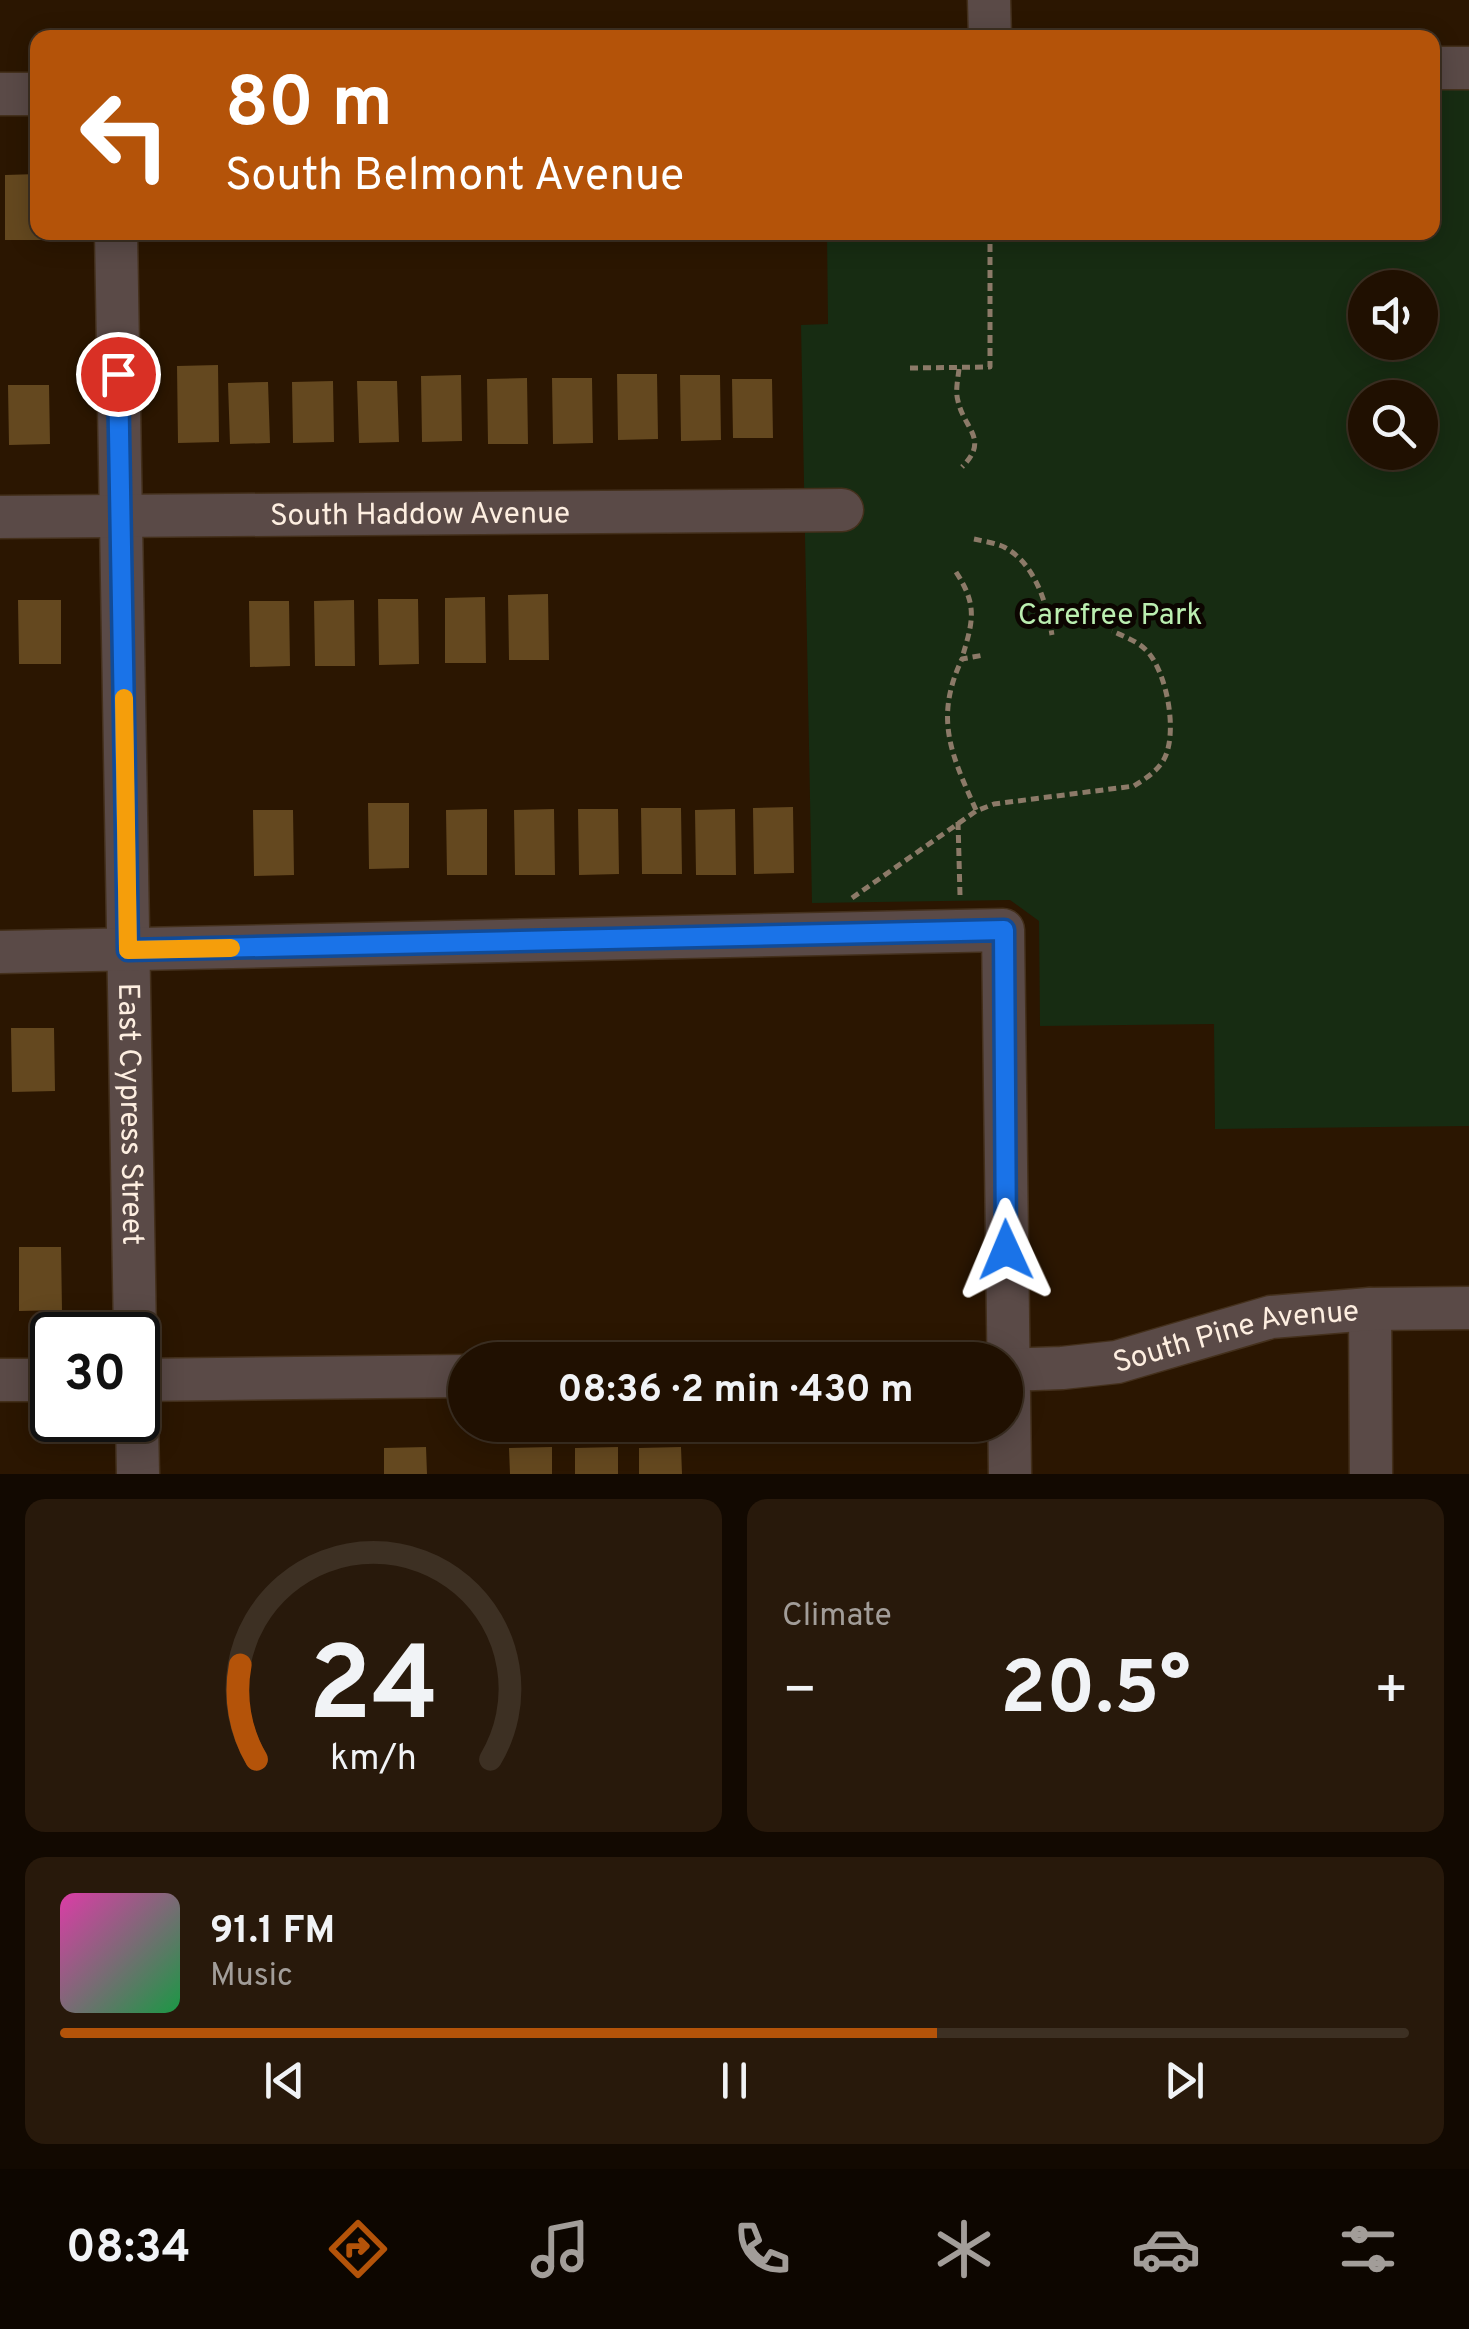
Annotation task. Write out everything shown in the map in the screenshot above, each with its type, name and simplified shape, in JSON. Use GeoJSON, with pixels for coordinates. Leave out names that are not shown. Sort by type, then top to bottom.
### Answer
{"type":"FeatureCollection","features":[{"type":"Feature","properties":{"kind":"street"},"geometry":{"type":"LineString","coordinates":[[990,0],[990,30]]}},
{"type":"Feature","properties":{"kind":"street"},"geometry":{"type":"LineString","coordinates":[[1440,68],[1469,68]]}},
{"type":"Feature","properties":{"kind":"street"},"geometry":{"type":"LineString","coordinates":[[0,94],[30,94]]}},
{"type":"Feature","properties":{"kind":"street","name":"East Cypress Street"},"geometry":{"type":"LineString","coordinates":[[116,240],[135,1312]]}},
{"type":"Feature","properties":{"kind":"street","name":"South Haddow Avenue"},"geometry":{"type":"LineString","coordinates":[[0,517],[842,510]]}},
{"type":"Feature","properties":{"kind":"street"},"geometry":{"type":"LineString","coordinates":[[0,952],[1004,930],[1006,1342]]}},
{"type":"Feature","properties":{"kind":"street","name":"South Pine Avenue"},"geometry":{"type":"LineString","coordinates":[[1023,1369],[1116,1362],[1271,1317],[1370,1309],[1469,1308]]}},
{"type":"Feature","properties":{"kind":"street"},"geometry":{"type":"LineString","coordinates":[[1370,1309],[1371,1474]]}},
{"type":"Feature","properties":{"kind":"street"},"geometry":{"type":"LineString","coordinates":[[160,1380],[448,1376]]}},
{"type":"Feature","properties":{"kind":"street"},"geometry":{"type":"LineString","coordinates":[[0,1380],[30,1380]]}},
{"type":"Feature","properties":{"kind":"street"},"geometry":{"type":"LineString","coordinates":[[137,1442],[138,1474]]}},
{"type":"Feature","properties":{"kind":"street"},"geometry":{"type":"LineString","coordinates":[[1009,1442],[1010,1474]]}},
{"type":"Feature","properties":{"kind":"path"},"geometry":{"type":"LineString","coordinates":[[910,368],[990,367],[990,240]]}},
{"type":"Feature","properties":{"kind":"path"},"geometry":{"type":"LineString","coordinates":[[958,369],[957,400],[974,436],[975,448],[962,467]]}},
{"type":"Feature","properties":{"kind":"path"},"geometry":{"type":"LineString","coordinates":[[974,538],[1004,547],[1020,559],[1045,601],[1052,635]]}},
{"type":"Feature","properties":{"kind":"path"},"geometry":{"type":"LineString","coordinates":[[956,572],[968,590],[972,610],[970,634],[952,679],[946,708],[947,734],[952,757],[976,811]]}},
{"type":"Feature","properties":{"kind":"path"},"geometry":{"type":"LineString","coordinates":[[850,900],[976,811],[994,804],[1134,786],[1151,775],[1165,758],[1170,724],[1166,692],[1146,650],[1112,631]]}},
{"type":"Feature","properties":{"kind":"path"},"geometry":{"type":"LineString","coordinates":[[962,659],[984,654]]}},
{"type":"Feature","properties":{"kind":"path"},"geometry":{"type":"LineString","coordinates":[[958,822],[960,908]]}},
{"type":"Feature","properties":{"kind":"green space","name":"Carefree Park"},"geometry":{"type":"Polygon","coordinates":[[[1469,89],[1469,1126],[1215,1129],[1214,1024],[1040,1026],[1039,921],[1010,900],[812,903],[801,325],[828,324],[827,240],[1440,240],[1440,90],[1469,89]]]}},
{"type":"Feature","properties":{"kind":"building"},"geometry":{"type":"Polygon","coordinates":[[[30,174],[30,240],[5,240],[5,175],[30,174]]]}},
{"type":"Feature","properties":{"kind":"building"},"geometry":{"type":"Polygon","coordinates":[[[218,365],[219,442],[178,443],[177,366],[218,365]]]}},
{"type":"Feature","properties":{"kind":"building"},"geometry":{"type":"Polygon","coordinates":[[[617,374],[657,374],[658,439],[618,440],[617,374]]]}},
{"type":"Feature","properties":{"kind":"building"},"geometry":{"type":"Polygon","coordinates":[[[461,375],[462,441],[422,442],[421,376],[461,375]]]}},
{"type":"Feature","properties":{"kind":"building"},"geometry":{"type":"Polygon","coordinates":[[[680,375],[720,375],[721,440],[681,441],[680,375]]]}},
{"type":"Feature","properties":{"kind":"building"},"geometry":{"type":"Polygon","coordinates":[[[527,378],[528,444],[488,444],[487,379],[527,378]]]}},
{"type":"Feature","properties":{"kind":"building"},"geometry":{"type":"Polygon","coordinates":[[[552,378],[592,378],[593,443],[553,444],[552,378]]]}},
{"type":"Feature","properties":{"kind":"building"},"geometry":{"type":"Polygon","coordinates":[[[732,379],[772,379],[773,438],[733,438],[732,379]]]}},
{"type":"Feature","properties":{"kind":"building"},"geometry":{"type":"Polygon","coordinates":[[[333,381],[334,442],[293,443],[292,382],[333,381]]]}},
{"type":"Feature","properties":{"kind":"building"},"geometry":{"type":"Polygon","coordinates":[[[357,381],[397,381],[399,442],[359,443],[357,381]]]}},
{"type":"Feature","properties":{"kind":"building"},"geometry":{"type":"Polygon","coordinates":[[[268,382],[270,443],[230,444],[228,383],[268,382]]]}},
{"type":"Feature","properties":{"kind":"building"},"geometry":{"type":"Polygon","coordinates":[[[8,385],[49,385],[50,444],[9,445],[8,385]]]}},
{"type":"Feature","properties":{"kind":"building"},"geometry":{"type":"Polygon","coordinates":[[[548,594],[549,660],[509,660],[508,595],[548,594]]]}},
{"type":"Feature","properties":{"kind":"building"},"geometry":{"type":"Polygon","coordinates":[[[485,597],[486,663],[445,663],[445,598],[485,597]]]}},
{"type":"Feature","properties":{"kind":"building"},"geometry":{"type":"Polygon","coordinates":[[[378,599],[418,599],[419,664],[379,665],[378,599]]]}},
{"type":"Feature","properties":{"kind":"building"},"geometry":{"type":"Polygon","coordinates":[[[18,600],[61,600],[61,664],[19,664],[18,600]]]}},
{"type":"Feature","properties":{"kind":"building"},"geometry":{"type":"Polygon","coordinates":[[[354,600],[355,666],[315,666],[314,601],[354,600]]]}},
{"type":"Feature","properties":{"kind":"building"},"geometry":{"type":"Polygon","coordinates":[[[249,601],[289,601],[290,666],[250,667],[249,601]]]}},
{"type":"Feature","properties":{"kind":"building"},"geometry":{"type":"Polygon","coordinates":[[[368,803],[409,803],[409,868],[369,869],[368,803]]]}},
{"type":"Feature","properties":{"kind":"building"},"geometry":{"type":"Polygon","coordinates":[[[793,807],[794,873],[754,874],[753,808],[793,807]]]}},
{"type":"Feature","properties":{"kind":"building"},"geometry":{"type":"Polygon","coordinates":[[[641,808],[681,808],[682,874],[642,874],[641,808]]]}},
{"type":"Feature","properties":{"kind":"building"},"geometry":{"type":"Polygon","coordinates":[[[487,809],[487,875],[447,875],[446,810],[487,809]]]}},
{"type":"Feature","properties":{"kind":"building"},"geometry":{"type":"Polygon","coordinates":[[[554,809],[555,875],[515,875],[514,810],[554,809]]]}},
{"type":"Feature","properties":{"kind":"building"},"geometry":{"type":"Polygon","coordinates":[[[578,809],[618,809],[619,874],[579,875],[578,809]]]}},
{"type":"Feature","properties":{"kind":"building"},"geometry":{"type":"Polygon","coordinates":[[[735,809],[736,875],[696,875],[695,810],[735,809]]]}},
{"type":"Feature","properties":{"kind":"building"},"geometry":{"type":"Polygon","coordinates":[[[253,810],[293,810],[294,875],[254,876],[253,810]]]}},
{"type":"Feature","properties":{"kind":"building"},"geometry":{"type":"Polygon","coordinates":[[[11,1028],[54,1028],[55,1091],[12,1092],[11,1028]]]}},
{"type":"Feature","properties":{"kind":"building"},"geometry":{"type":"Polygon","coordinates":[[[19,1247],[61,1247],[62,1310],[19,1311],[19,1247]]]}},
{"type":"Feature","properties":{"kind":"building"},"geometry":{"type":"Polygon","coordinates":[[[426,1447],[427,1474],[384,1474],[384,1448],[426,1447]]]}},
{"type":"Feature","properties":{"kind":"building"},"geometry":{"type":"Polygon","coordinates":[[[552,1447],[552,1474],[510,1474],[509,1448],[552,1447]]]}},
{"type":"Feature","properties":{"kind":"building"},"geometry":{"type":"Polygon","coordinates":[[[618,1447],[618,1474],[575,1474],[575,1448],[618,1447]]]}},
{"type":"Feature","properties":{"kind":"building"},"geometry":{"type":"Polygon","coordinates":[[[681,1447],[682,1474],[639,1474],[639,1448],[681,1447]]]}},
{"type":"Feature","properties":{"kind":"slow traffic"},"geometry":{"type":"LineString","coordinates":[[124,698],[128,950],[231,948]]}},
{"type":"Feature","properties":{"kind":"route"},"geometry":{"type":"LineString","coordinates":[[118,374],[128,950],[1004,930],[1006,1250]]}}]}
